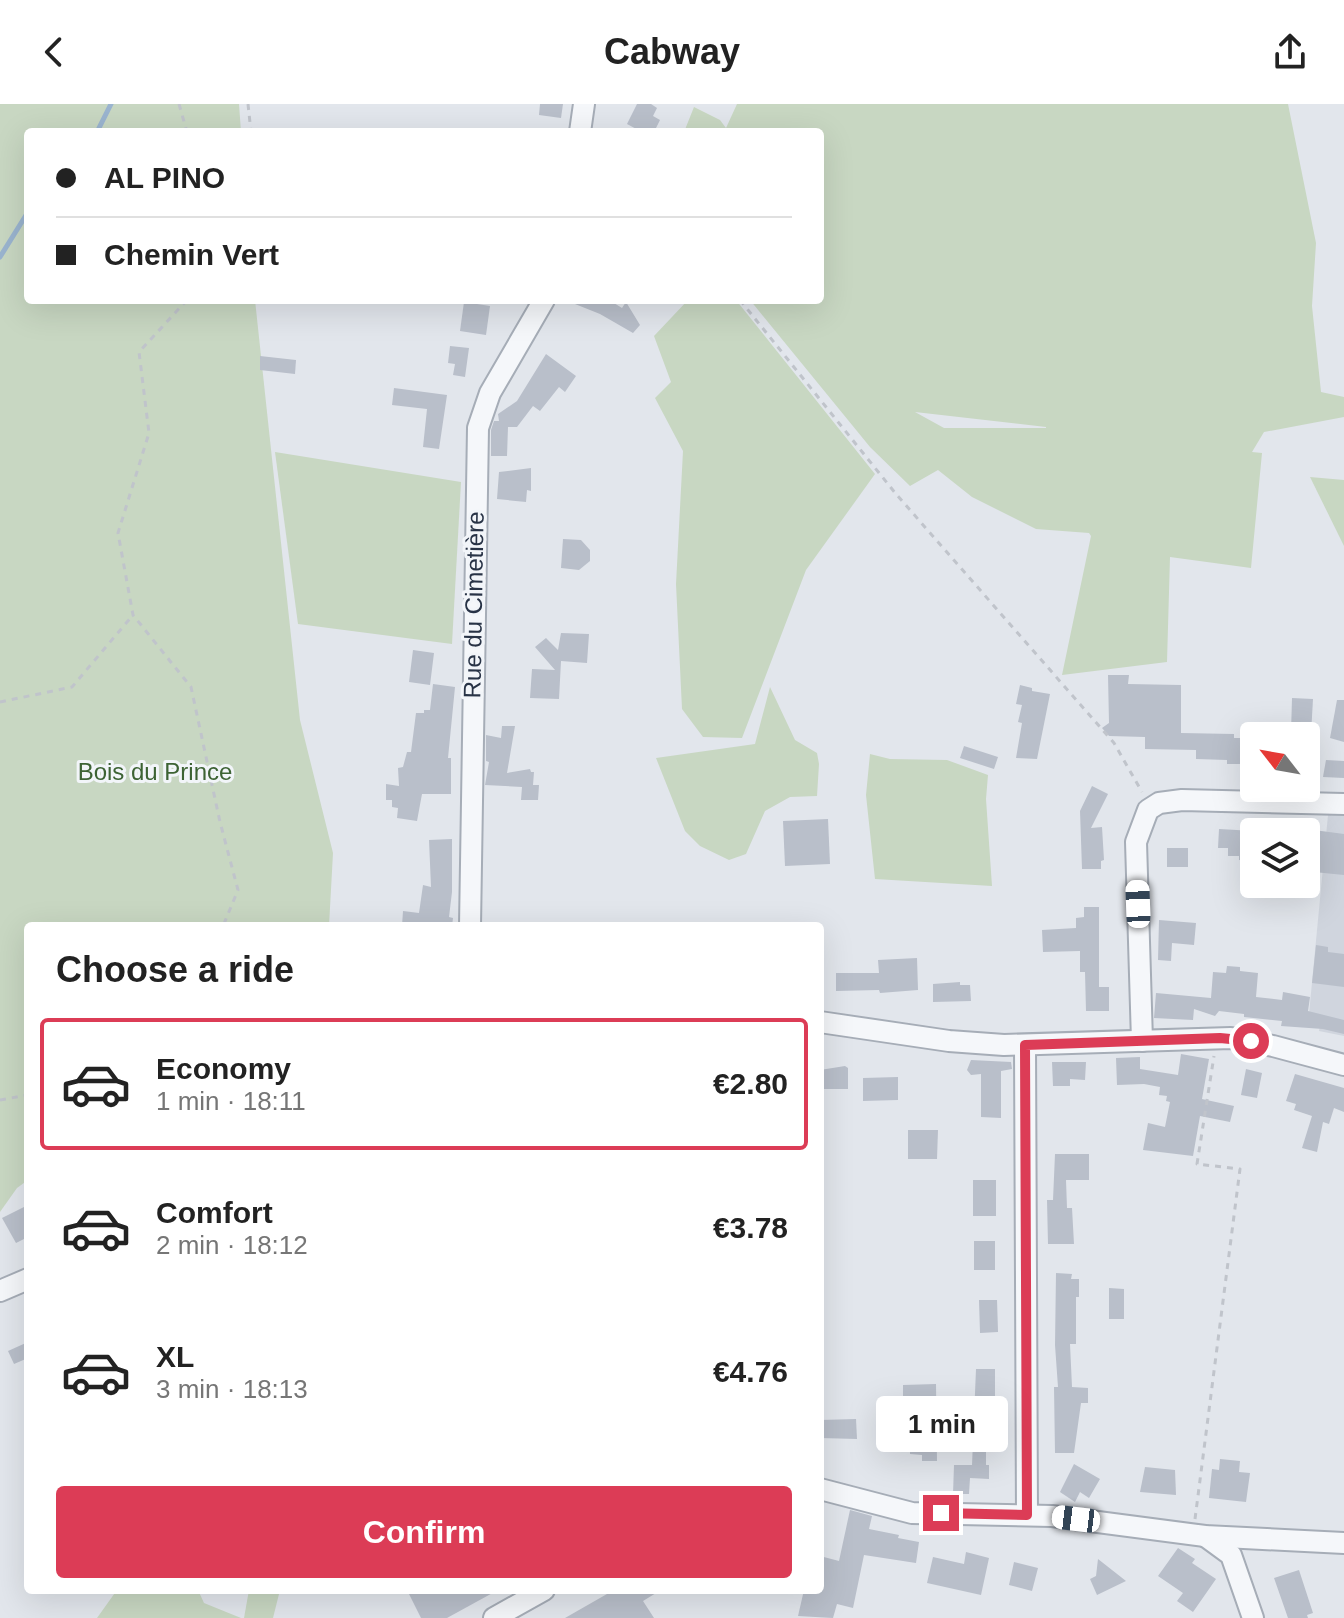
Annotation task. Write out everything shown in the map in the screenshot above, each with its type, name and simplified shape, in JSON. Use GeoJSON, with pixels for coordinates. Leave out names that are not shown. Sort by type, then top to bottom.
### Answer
{"type":"FeatureCollection","features":[{"type":"Feature","properties":{"kind":"street"},"geometry":{"type":"LineString","coordinates":[[581,128],[584,104]]}},
{"type":"Feature","properties":{"kind":"street","name":"Rue du Cimetière"},"geometry":{"type":"LineString","coordinates":[[470,922],[478,428],[490,393],[542,304]]}},
{"type":"Feature","properties":{"kind":"street"},"geometry":{"type":"LineString","coordinates":[[1142,1041],[1136,842],[1148,810],[1159,803],[1182,800],[1344,804]]}},
{"type":"Feature","properties":{"kind":"street"},"geometry":{"type":"LineString","coordinates":[[824,1023],[949,1041],[1025,1045],[1217,1038],[1265,1044],[1344,1065]]}},
{"type":"Feature","properties":{"kind":"street"},"geometry":{"type":"LineString","coordinates":[[1025,1045],[1027,1515]]}},
{"type":"Feature","properties":{"kind":"street"},"geometry":{"type":"LineString","coordinates":[[0,1291],[24,1281]]}},
{"type":"Feature","properties":{"kind":"street"},"geometry":{"type":"LineString","coordinates":[[824,1490],[912,1513],[1027,1515],[1198,1535],[1344,1543]]}},
{"type":"Feature","properties":{"kind":"street"},"geometry":{"type":"LineString","coordinates":[[1198,1535],[1231,1555],[1253,1618]]}},
{"type":"Feature","properties":{"kind":"street"},"geometry":{"type":"LineString","coordinates":[[494,1618],[537,1594]]}},
{"type":"Feature","properties":{"kind":"path"},"geometry":{"type":"LineString","coordinates":[[179,104],[186,128]]}},
{"type":"Feature","properties":{"kind":"path"},"geometry":{"type":"LineString","coordinates":[[248,104],[251,128]]}},
{"type":"Feature","properties":{"kind":"path"},"geometry":{"type":"LineString","coordinates":[[183,304],[139,352],[149,433],[118,533],[133,615],[191,687],[238,890],[225,922]]}},
{"type":"Feature","properties":{"kind":"path"},"geometry":{"type":"LineString","coordinates":[[743,304],[896,494],[1114,743],[1126,761],[1148,810]]}},
{"type":"Feature","properties":{"kind":"path"},"geometry":{"type":"LineString","coordinates":[[0,702],[72,687],[133,615]]}},
{"type":"Feature","properties":{"kind":"path"},"geometry":{"type":"LineString","coordinates":[[1198,1535],[1240,1169],[1197,1164],[1217,1038]]}},
{"type":"Feature","properties":{"kind":"path"},"geometry":{"type":"LineString","coordinates":[[0,1100],[24,1096]]}},
{"type":"Feature","properties":{"kind":"shaded area"},"geometry":{"type":"Polygon","coordinates":[[[1328,815],[1344,816],[1344,1036],[1319,1031],[1322,1017],[1309,1014],[1328,815]]]}},
{"type":"Feature","properties":{"kind":"green space","name":"Bois du Prince"},"geometry":{"type":"Polygon","coordinates":[[[0,104],[239,104],[241,128],[24,128],[24,304],[255,304],[300,720],[333,853],[329,922],[24,922],[24,1183],[0,1212],[0,104]]]}},
{"type":"Feature","properties":{"kind":"green space"},"geometry":{"type":"Polygon","coordinates":[[[737,104],[1288,104],[1316,243],[1312,306],[1321,392],[1344,397],[1344,417],[1264,432],[1252,452],[1262,453],[1251,568],[1170,557],[1167,662],[1062,675],[1091,536],[1089,533],[1036,529],[972,497],[938,470],[910,486],[870,447],[753,304],[824,304],[824,128],[726,128],[737,104]],[[915,412],[944,428],[1046,427],[915,412]]]}},
{"type":"Feature","properties":{"kind":"green space"},"geometry":{"type":"Polygon","coordinates":[[[694,107],[720,120],[726,128],[686,128],[694,107]]]}},
{"type":"Feature","properties":{"kind":"green space"},"geometry":{"type":"Polygon","coordinates":[[[684,304],[739,304],[875,474],[806,570],[742,738],[703,737],[682,709],[676,584],[683,451],[655,398],[671,382],[654,336],[684,304]]]}},
{"type":"Feature","properties":{"kind":"green space"},"geometry":{"type":"Polygon","coordinates":[[[275,452],[461,482],[452,644],[298,624],[275,452]]]}},
{"type":"Feature","properties":{"kind":"green space"},"geometry":{"type":"Polygon","coordinates":[[[1310,477],[1344,480],[1344,546],[1310,477]]]}},
{"type":"Feature","properties":{"kind":"green space"},"geometry":{"type":"Polygon","coordinates":[[[770,687],[795,740],[817,753],[817,796],[790,797],[765,811],[746,854],[729,860],[700,846],[685,831],[656,758],[755,744],[770,687]]]}},
{"type":"Feature","properties":{"kind":"green space"},"geometry":{"type":"Polygon","coordinates":[[[870,754],[890,759],[947,760],[988,775],[986,799],[992,886],[875,879],[866,795],[870,754]]]}},
{"type":"Feature","properties":{"kind":"green space"},"geometry":{"type":"Polygon","coordinates":[[[114,1594],[200,1594],[204,1603],[241,1618],[97,1618],[114,1594]]]}},
{"type":"Feature","properties":{"kind":"green space"},"geometry":{"type":"Polygon","coordinates":[[[248,1594],[279,1594],[273,1618],[244,1618],[248,1594]]]}},
{"type":"Feature","properties":{"kind":"building"},"geometry":{"type":"Polygon","coordinates":[[[540,104],[563,104],[561,118],[539,115],[540,104]]]}},
{"type":"Feature","properties":{"kind":"building"},"geometry":{"type":"Polygon","coordinates":[[[637,104],[651,104],[657,108],[653,116],[660,120],[656,128],[634,128],[627,124],[637,104]]]}},
{"type":"Feature","properties":{"kind":"building"},"geometry":{"type":"Polygon","coordinates":[[[464,304],[490,306],[486,335],[460,331],[464,304]]]}},
{"type":"Feature","properties":{"kind":"building"},"geometry":{"type":"Polygon","coordinates":[[[575,304],[616,304],[622,308],[627,304],[640,325],[633,333],[575,304]]]}},
{"type":"Feature","properties":{"kind":"building"},"geometry":{"type":"Polygon","coordinates":[[[450,346],[469,348],[465,377],[453,375],[455,364],[448,363],[450,346]]]}},
{"type":"Feature","properties":{"kind":"building"},"geometry":{"type":"Polygon","coordinates":[[[546,354],[576,376],[565,392],[559,387],[540,411],[533,406],[517,427],[508,427],[507,456],[491,456],[494,421],[499,421],[498,414],[517,401],[546,354]]]}},
{"type":"Feature","properties":{"kind":"building"},"geometry":{"type":"Polygon","coordinates":[[[260,356],[296,360],[295,374],[260,370],[260,356]]]}},
{"type":"Feature","properties":{"kind":"building"},"geometry":{"type":"Polygon","coordinates":[[[394,388],[447,395],[439,449],[423,447],[427,409],[392,405],[394,388]]]}},
{"type":"Feature","properties":{"kind":"building"},"geometry":{"type":"Polygon","coordinates":[[[531,468],[531,491],[527,490],[526,502],[497,499],[499,472],[531,468]]]}},
{"type":"Feature","properties":{"kind":"building"},"geometry":{"type":"Polygon","coordinates":[[[563,539],[581,540],[590,550],[590,561],[579,570],[561,568],[563,539]]]}},
{"type":"Feature","properties":{"kind":"building"},"geometry":{"type":"Polygon","coordinates":[[[561,633],[589,634],[587,663],[561,661],[559,699],[530,698],[532,669],[555,670],[535,647],[546,638],[558,650],[561,633]]]}},
{"type":"Feature","properties":{"kind":"building"},"geometry":{"type":"Polygon","coordinates":[[[413,650],[434,653],[430,685],[409,682],[413,650]]]}},
{"type":"Feature","properties":{"kind":"building"},"geometry":{"type":"Polygon","coordinates":[[[1108,675],[1129,675],[1128,684],[1181,685],[1181,733],[1234,734],[1234,738],[1240,738],[1240,764],[1227,764],[1227,760],[1196,759],[1196,750],[1145,749],[1145,737],[1109,736],[1102,728],[1109,723],[1108,675]]]}},
{"type":"Feature","properties":{"kind":"building"},"geometry":{"type":"Polygon","coordinates":[[[433,684],[455,687],[448,758],[451,758],[451,794],[422,794],[417,821],[397,818],[398,808],[392,807],[392,800],[386,800],[386,784],[399,786],[398,768],[403,767],[407,752],[411,752],[416,713],[430,710],[433,684]]]}},
{"type":"Feature","properties":{"kind":"building"},"geometry":{"type":"Polygon","coordinates":[[[1020,685],[1050,694],[1037,759],[1016,758],[1022,723],[1018,722],[1022,705],[1016,704],[1020,685]]]}},
{"type":"Feature","properties":{"kind":"building"},"geometry":{"type":"Polygon","coordinates":[[[1292,698],[1313,699],[1312,722],[1291,722],[1292,698]]]}},
{"type":"Feature","properties":{"kind":"building"},"geometry":{"type":"Polygon","coordinates":[[[1337,700],[1344,700],[1344,742],[1330,738],[1337,700]]]}},
{"type":"Feature","properties":{"kind":"building"},"geometry":{"type":"Polygon","coordinates":[[[502,726],[515,726],[507,773],[530,769],[534,772],[533,785],[539,785],[538,800],[521,800],[522,787],[485,785],[489,762],[486,761],[486,735],[501,738],[502,726]]]}},
{"type":"Feature","properties":{"kind":"building"},"geometry":{"type":"Polygon","coordinates":[[[964,746],[998,757],[994,769],[960,758],[964,746]]]}},
{"type":"Feature","properties":{"kind":"building"},"geometry":{"type":"Polygon","coordinates":[[[1326,760],[1344,761],[1344,778],[1323,777],[1326,760]]]}},
{"type":"Feature","properties":{"kind":"building"},"geometry":{"type":"Polygon","coordinates":[[[1092,786],[1108,794],[1091,828],[1102,827],[1104,860],[1101,861],[1101,869],[1082,869],[1080,811],[1092,786]]]}},
{"type":"Feature","properties":{"kind":"building"},"geometry":{"type":"Polygon","coordinates":[[[828,819],[830,864],[785,866],[783,821],[828,819]]]}},
{"type":"Feature","properties":{"kind":"building"},"geometry":{"type":"Polygon","coordinates":[[[1219,829],[1240,830],[1240,860],[1239,856],[1228,856],[1228,848],[1218,848],[1219,829]]]}},
{"type":"Feature","properties":{"kind":"building"},"geometry":{"type":"Polygon","coordinates":[[[1320,831],[1344,834],[1344,875],[1320,873],[1320,831]]]}},
{"type":"Feature","properties":{"kind":"building"},"geometry":{"type":"Polygon","coordinates":[[[452,839],[449,917],[453,918],[452,922],[402,922],[403,911],[419,913],[423,885],[431,887],[429,840],[452,839]]]}},
{"type":"Feature","properties":{"kind":"building"},"geometry":{"type":"Polygon","coordinates":[[[1167,848],[1188,848],[1188,867],[1167,867],[1167,848]]]}},
{"type":"Feature","properties":{"kind":"building"},"geometry":{"type":"Polygon","coordinates":[[[1084,907],[1099,907],[1099,987],[1109,987],[1109,1011],[1086,1011],[1085,972],[1080,972],[1080,951],[1043,952],[1042,930],[1076,928],[1076,918],[1084,917],[1084,907]]]}},
{"type":"Feature","properties":{"kind":"building"},"geometry":{"type":"Polygon","coordinates":[[[1159,920],[1196,923],[1194,945],[1172,943],[1171,961],[1158,960],[1159,920]]]}},
{"type":"Feature","properties":{"kind":"building"},"geometry":{"type":"Polygon","coordinates":[[[1316,945],[1328,947],[1328,952],[1344,954],[1344,987],[1312,983],[1316,945]]]}},
{"type":"Feature","properties":{"kind":"building"},"geometry":{"type":"Polygon","coordinates":[[[917,958],[918,990],[880,993],[879,990],[836,991],[836,973],[879,973],[878,960],[917,958]]]}},
{"type":"Feature","properties":{"kind":"building"},"geometry":{"type":"Polygon","coordinates":[[[1227,966],[1258,973],[1256,997],[1282,1000],[1283,992],[1310,997],[1308,1011],[1344,1020],[1344,1034],[1281,1026],[1282,1021],[1219,1011],[1215,1016],[1194,1009],[1193,1020],[1154,1018],[1156,993],[1211,998],[1213,972],[1226,973],[1227,966]]]}},
{"type":"Feature","properties":{"kind":"building"},"geometry":{"type":"Polygon","coordinates":[[[960,982],[960,985],[970,985],[971,1001],[933,1002],[933,984],[960,982]]]}},
{"type":"Feature","properties":{"kind":"building"},"geometry":{"type":"Polygon","coordinates":[[[1181,1054],[1209,1059],[1202,1099],[1234,1106],[1230,1122],[1200,1116],[1193,1156],[1143,1150],[1148,1123],[1165,1127],[1170,1102],[1166,1101],[1167,1096],[1159,1095],[1160,1087],[1117,1085],[1116,1058],[1140,1057],[1140,1069],[1178,1075],[1181,1054]]]}},
{"type":"Feature","properties":{"kind":"building"},"geometry":{"type":"Polygon","coordinates":[[[971,1060],[1011,1062],[1012,1069],[1001,1071],[1001,1118],[981,1117],[981,1074],[971,1075],[967,1070],[971,1060]]]}},
{"type":"Feature","properties":{"kind":"building"},"geometry":{"type":"Polygon","coordinates":[[[1052,1062],[1086,1062],[1085,1080],[1070,1079],[1070,1086],[1053,1086],[1052,1062]]]}},
{"type":"Feature","properties":{"kind":"building"},"geometry":{"type":"Polygon","coordinates":[[[848,1068],[848,1089],[824,1089],[824,1069],[848,1068]]]}},
{"type":"Feature","properties":{"kind":"building"},"geometry":{"type":"Polygon","coordinates":[[[1246,1069],[1262,1073],[1257,1098],[1241,1095],[1246,1069]]]}},
{"type":"Feature","properties":{"kind":"building"},"geometry":{"type":"Polygon","coordinates":[[[1295,1074],[1344,1088],[1344,1112],[1334,1108],[1329,1124],[1323,1122],[1317,1152],[1302,1148],[1312,1116],[1294,1110],[1296,1104],[1286,1101],[1295,1074]]]}},
{"type":"Feature","properties":{"kind":"building"},"geometry":{"type":"Polygon","coordinates":[[[898,1077],[898,1100],[863,1101],[863,1078],[898,1077]]]}},
{"type":"Feature","properties":{"kind":"building"},"geometry":{"type":"Polygon","coordinates":[[[908,1130],[938,1130],[937,1159],[908,1159],[908,1130]]]}},
{"type":"Feature","properties":{"kind":"building"},"geometry":{"type":"Polygon","coordinates":[[[1055,1154],[1089,1154],[1089,1180],[1066,1180],[1067,1208],[1072,1208],[1074,1244],[1048,1244],[1047,1200],[1053,1200],[1055,1154]]]}},
{"type":"Feature","properties":{"kind":"building"},"geometry":{"type":"Polygon","coordinates":[[[973,1180],[996,1180],[996,1216],[973,1216],[973,1180]]]}},
{"type":"Feature","properties":{"kind":"building"},"geometry":{"type":"Polygon","coordinates":[[[24,1207],[24,1239],[16,1243],[2,1218],[24,1207]]]}},
{"type":"Feature","properties":{"kind":"building"},"geometry":{"type":"Polygon","coordinates":[[[974,1241],[995,1241],[995,1270],[974,1270],[974,1241]]]}},
{"type":"Feature","properties":{"kind":"building"},"geometry":{"type":"Polygon","coordinates":[[[1056,1273],[1072,1274],[1071,1279],[1079,1279],[1076,1344],[1070,1344],[1072,1387],[1088,1388],[1088,1403],[1081,1403],[1074,1453],[1055,1453],[1054,1387],[1058,1387],[1056,1273]]]}},
{"type":"Feature","properties":{"kind":"building"},"geometry":{"type":"Polygon","coordinates":[[[1109,1288],[1124,1289],[1124,1319],[1109,1319],[1109,1288]]]}},
{"type":"Feature","properties":{"kind":"building"},"geometry":{"type":"Polygon","coordinates":[[[979,1300],[997,1300],[998,1332],[980,1333],[979,1300]]]}},
{"type":"Feature","properties":{"kind":"building"},"geometry":{"type":"Polygon","coordinates":[[[24,1344],[24,1360],[14,1364],[8,1351],[24,1344]]]}},
{"type":"Feature","properties":{"kind":"building"},"geometry":{"type":"Polygon","coordinates":[[[976,1369],[995,1369],[995,1416],[1001,1416],[1001,1432],[986,1432],[989,1479],[970,1478],[969,1494],[953,1494],[954,1465],[972,1465],[976,1369]]]}},
{"type":"Feature","properties":{"kind":"building"},"geometry":{"type":"Polygon","coordinates":[[[936,1384],[937,1461],[922,1461],[922,1455],[910,1454],[910,1401],[903,1402],[903,1385],[936,1384]]]}},
{"type":"Feature","properties":{"kind":"building"},"geometry":{"type":"Polygon","coordinates":[[[856,1419],[857,1439],[824,1438],[824,1420],[856,1419]]]}},
{"type":"Feature","properties":{"kind":"building"},"geometry":{"type":"Polygon","coordinates":[[[1220,1459],[1240,1461],[1239,1472],[1250,1473],[1246,1502],[1209,1498],[1212,1469],[1219,1470],[1220,1459]]]}},
{"type":"Feature","properties":{"kind":"building"},"geometry":{"type":"Polygon","coordinates":[[[1074,1464],[1100,1479],[1089,1498],[1080,1492],[1075,1502],[1060,1492],[1074,1464]]]}},
{"type":"Feature","properties":{"kind":"building"},"geometry":{"type":"Polygon","coordinates":[[[1145,1467],[1175,1470],[1176,1495],[1140,1492],[1145,1467]]]}},
{"type":"Feature","properties":{"kind":"building"},"geometry":{"type":"Polygon","coordinates":[[[850,1510],[872,1516],[869,1529],[919,1542],[916,1563],[864,1555],[853,1608],[837,1604],[833,1618],[798,1616],[803,1594],[824,1594],[824,1557],[839,1561],[850,1510]]]}},
{"type":"Feature","properties":{"kind":"building"},"geometry":{"type":"Polygon","coordinates":[[[1178,1548],[1195,1559],[1192,1563],[1216,1579],[1193,1612],[1177,1601],[1183,1593],[1158,1576],[1178,1548]]]}},
{"type":"Feature","properties":{"kind":"building"},"geometry":{"type":"Polygon","coordinates":[[[966,1552],[989,1558],[981,1595],[927,1583],[933,1557],[964,1564],[966,1552]]]}},
{"type":"Feature","properties":{"kind":"building"},"geometry":{"type":"Polygon","coordinates":[[[1098,1559],[1126,1581],[1097,1595],[1090,1579],[1096,1576],[1098,1559]]]}},
{"type":"Feature","properties":{"kind":"building"},"geometry":{"type":"Polygon","coordinates":[[[1014,1562],[1038,1568],[1032,1591],[1009,1585],[1014,1562]]]}},
{"type":"Feature","properties":{"kind":"building"},"geometry":{"type":"Polygon","coordinates":[[[1299,1570],[1313,1613],[1307,1615],[1308,1618],[1288,1618],[1274,1578],[1299,1570]]]}},
{"type":"Feature","properties":{"kind":"building"},"geometry":{"type":"Polygon","coordinates":[[[409,1594],[491,1594],[447,1618],[421,1618],[409,1594]]]}},
{"type":"Feature","properties":{"kind":"building"},"geometry":{"type":"Polygon","coordinates":[[[607,1594],[654,1594],[643,1601],[654,1618],[565,1618],[607,1594]]]}},
{"type":"Feature","properties":{"kind":"waterway"},"geometry":{"type":"LineString","coordinates":[[99,128],[111,104]]}},
{"type":"Feature","properties":{"kind":"waterway"},"geometry":{"type":"LineString","coordinates":[[0,257],[24,218]]}},
{"type":"Feature","properties":{"kind":"route"},"geometry":{"type":"LineString","coordinates":[[941,1513],[1027,1515],[1025,1045],[1220,1038],[1251,1041]]}}]}
